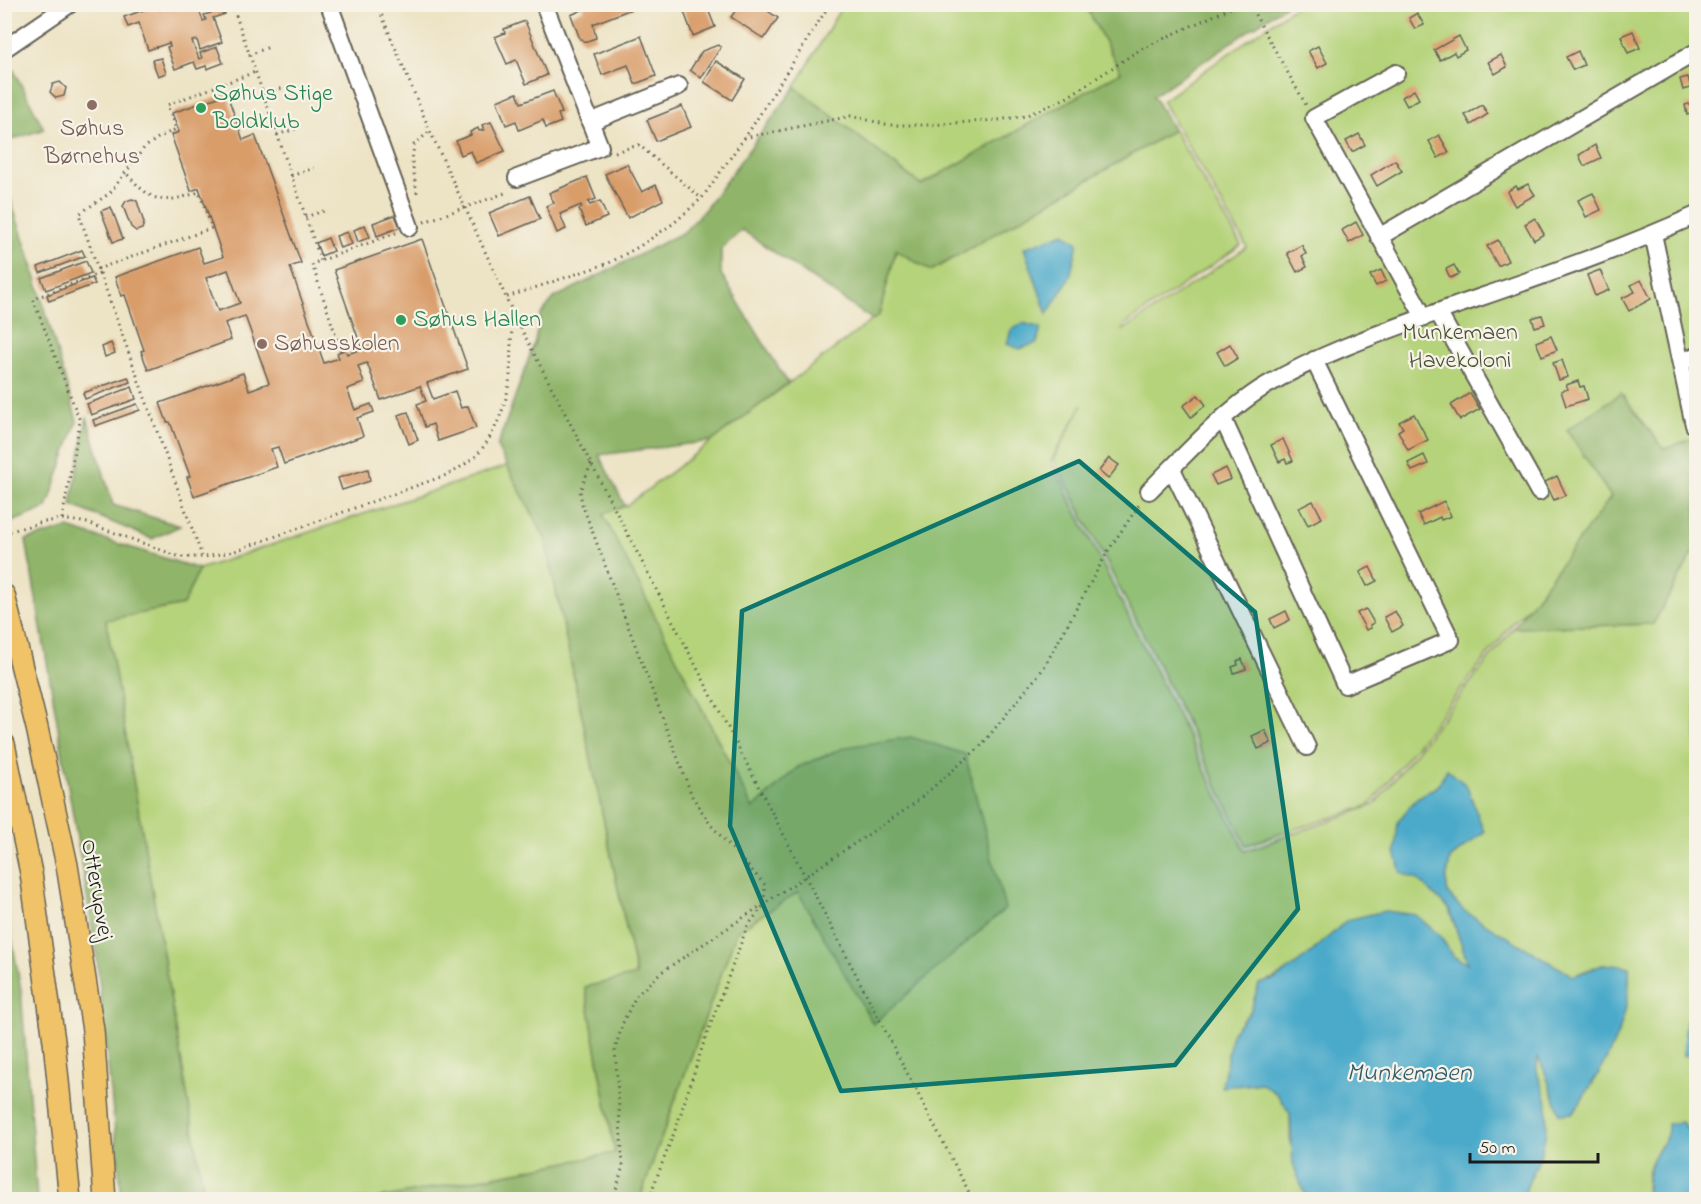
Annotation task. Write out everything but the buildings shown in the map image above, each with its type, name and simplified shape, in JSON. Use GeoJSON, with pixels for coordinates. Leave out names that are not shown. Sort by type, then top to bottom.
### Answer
{"type":"FeatureCollection","features":[{"type":"Feature","properties":{"kind":"main road","name":"Otterupvej"},"geometry":{"type":"LineString","coordinates":[[4,595],[38,728],[67,865],[93,1030],[105,1200]]}},
{"type":"Feature","properties":{"kind":"main road"},"geometry":{"type":"LineString","coordinates":[[4,744],[32,873],[54,1041],[70,1200]]}},
{"type":"Feature","properties":{"kind":"street"},"geometry":{"type":"LineString","coordinates":[[10,46],[70,4]]}},
{"type":"Feature","properties":{"kind":"street"},"geometry":{"type":"LineString","coordinates":[[329,4],[410,227]]}},
{"type":"Feature","properties":{"kind":"street"},"geometry":{"type":"LineString","coordinates":[[517,178],[600,147],[544,4]]}},
{"type":"Feature","properties":{"kind":"street"},"geometry":{"type":"LineString","coordinates":[[1379,237],[1696,52]]}},
{"type":"Feature","properties":{"kind":"street"},"geometry":{"type":"LineString","coordinates":[[1396,73],[1314,118],[1379,237],[1431,315],[1539,492]]}},
{"type":"Feature","properties":{"kind":"street"},"geometry":{"type":"LineString","coordinates":[[590,122],[679,86]]}},
{"type":"Feature","properties":{"kind":"street"},"geometry":{"type":"LineString","coordinates":[[1149,491],[1223,419],[1265,386],[1314,360],[1653,234],[1696,214]]}},
{"type":"Feature","properties":{"kind":"street"},"geometry":{"type":"LineString","coordinates":[[1653,234],[1689,359],[1694,425]]}},
{"type":"Feature","properties":{"kind":"street"},"geometry":{"type":"LineString","coordinates":[[1223,419],[1345,685],[1451,640],[1314,360]]}},
{"type":"Feature","properties":{"kind":"street"},"geometry":{"type":"LineString","coordinates":[[1172,469],[1307,747]]}},
{"type":"Feature","properties":{"kind":"path"},"geometry":{"type":"LineString","coordinates":[[232,4],[321,261]]}},
{"type":"Feature","properties":{"kind":"path"},"geometry":{"type":"LineString","coordinates":[[377,4],[430,131],[514,315],[973,1200]]}},
{"type":"Feature","properties":{"kind":"path"},"geometry":{"type":"LineString","coordinates":[[506,297],[609,263],[674,223],[702,198],[744,138],[830,4]]}},
{"type":"Feature","properties":{"kind":"path"},"geometry":{"type":"LineString","coordinates":[[744,138],[851,116],[889,125],[998,120],[1024,116],[1066,98],[1142,49],[1239,4]]}},
{"type":"Feature","properties":{"kind":"path"},"geometry":{"type":"LineString","coordinates":[[1249,4],[1314,118]]}},
{"type":"Feature","properties":{"kind":"path"},"geometry":{"type":"LineString","coordinates":[[249,55],[269,47]]}},
{"type":"Feature","properties":{"kind":"path"},"geometry":{"type":"LineString","coordinates":[[202,556],[79,214],[110,193],[144,148],[176,129],[167,105],[255,72]]}},
{"type":"Feature","properties":{"kind":"path"},"geometry":{"type":"LineString","coordinates":[[263,95],[285,87]]}},
{"type":"Feature","properties":{"kind":"path"},"geometry":{"type":"LineString","coordinates":[[277,135],[298,128]]}},
{"type":"Feature","properties":{"kind":"path"},"geometry":{"type":"LineString","coordinates":[[418,203],[412,161],[414,145],[430,131]]}},
{"type":"Feature","properties":{"kind":"path"},"geometry":{"type":"LineString","coordinates":[[600,147],[612,153],[639,145],[702,198]]}},
{"type":"Feature","properties":{"kind":"path"},"geometry":{"type":"LineString","coordinates":[[291,176],[314,168]]}},
{"type":"Feature","properties":{"kind":"path"},"geometry":{"type":"LineString","coordinates":[[62,519],[80,421],[33,298],[212,228],[199,192],[180,199],[154,198],[144,193],[126,173]]}},
{"type":"Feature","properties":{"kind":"path"},"geometry":{"type":"LineString","coordinates":[[341,351],[312,264],[512,190],[517,178]]}},
{"type":"Feature","properties":{"kind":"path"},"geometry":{"type":"LineString","coordinates":[[306,217],[327,210]]}},
{"type":"Feature","properties":{"kind":"path"},"geometry":{"type":"LineString","coordinates":[[4,533],[62,519],[88,523],[180,557],[232,552],[452,473],[477,455],[494,430],[504,406],[510,377],[510,334],[514,315]]}},
{"type":"Feature","properties":{"kind":"path"},"geometry":{"type":"LineString","coordinates":[[591,464],[580,491],[582,504],[692,795],[710,824],[765,885],[764,905],[747,927],[648,1200]]}},
{"type":"Feature","properties":{"kind":"path"},"geometry":{"type":"LineString","coordinates":[[613,1200],[622,1166],[615,1048],[624,1020],[636,996],[660,973],[911,806],[980,747],[1043,669],[1108,551],[1149,491]]}},
{"type":"Feature","properties":{"kind":"highlighted area"},"geometry":{"type":"Polygon","coordinates":[[[1079,461],[1255,612],[1298,909],[1175,1065],[841,1091],[730,826],[742,611],[1079,461]]]}},
{"type":"Feature","properties":{"kind":"green space"},"geometry":{"type":"Polygon","coordinates":[[[843,4],[1085,5],[1121,72],[921,185],[795,87],[843,4]]]}},
{"type":"Feature","properties":{"kind":"green space"},"geometry":{"type":"Polygon","coordinates":[[[1085,5],[1286,5],[1153,96],[1174,130],[931,271],[896,250],[879,315],[873,320],[742,230],[721,249],[721,274],[788,383],[712,441],[599,455],[625,506],[603,514],[753,809],[798,767],[846,747],[911,737],[965,754],[1005,909],[873,1024],[798,892],[737,931],[640,1199],[375,1199],[615,1153],[585,987],[636,975],[545,538],[497,447],[535,341],[541,314],[554,298],[684,232],[706,208],[795,87],[921,185],[1121,72],[1085,5]]]}},
{"type":"Feature","properties":{"kind":"green space","name":"Munkemaen Havekoloni"},"geometry":{"type":"Polygon","coordinates":[[[1297,5],[1696,5],[1696,472],[1633,507],[1515,620],[1370,805],[1246,845],[1150,647],[1054,459],[1082,405],[1051,461],[1245,851],[1374,805],[1513,628],[1653,624],[1696,548],[1696,1018],[1686,1021],[1684,1055],[1696,1053],[1696,1137],[1691,1135],[1682,1122],[1660,1146],[1647,1178],[1648,1199],[1524,1199],[1525,1190],[1538,1161],[1547,1103],[1535,1067],[1538,1057],[1544,1070],[1573,1113],[1599,1074],[1594,967],[1573,976],[1464,912],[1448,894],[1446,880],[1450,859],[1484,832],[1438,786],[1417,798],[1401,873],[1417,879],[1450,909],[1468,964],[1454,957],[1439,935],[1323,941],[1294,967],[1259,984],[1250,1012],[1232,1032],[1238,1086],[1261,1083],[1277,1094],[1290,1113],[1290,1139],[1304,1192],[1312,1199],[640,1199],[737,930],[798,891],[798,767],[753,809],[602,513],[626,506],[879,315],[896,250],[931,271],[1174,130],[1241,245],[1126,324],[1122,331],[1247,247],[1162,101],[1297,5]]]}},
{"type":"Feature","properties":{"kind":"green space"},"geometry":{"type":"Polygon","coordinates":[[[13,69],[44,129],[5,142],[5,73],[13,69]]]}},
{"type":"Feature","properties":{"kind":"green space"},"geometry":{"type":"Polygon","coordinates":[[[4,180],[33,268],[77,421],[47,508],[5,525],[4,180]]]}},
{"type":"Feature","properties":{"kind":"green space"},"geometry":{"type":"Polygon","coordinates":[[[1621,393],[1664,449],[1696,437],[1696,548],[1653,624],[1513,628],[1611,497],[1567,430],[1621,393]]]}},
{"type":"Feature","properties":{"kind":"green space"},"geometry":{"type":"Polygon","coordinates":[[[87,417],[113,505],[180,526],[152,539],[71,505],[87,417]]]}},
{"type":"Feature","properties":{"kind":"green space"},"geometry":{"type":"Polygon","coordinates":[[[507,466],[545,538],[636,976],[585,987],[615,1153],[375,1199],[205,1199],[105,619],[183,605],[199,569],[507,466]]]}},
{"type":"Feature","properties":{"kind":"green space"},"geometry":{"type":"Polygon","coordinates":[[[68,528],[199,569],[183,605],[106,620],[205,1199],[122,1199],[96,949],[26,540],[68,528]]]}},
{"type":"Feature","properties":{"kind":"green space"},"geometry":{"type":"Polygon","coordinates":[[[5,900],[21,990],[37,1199],[5,1199],[5,900]]]}},
{"type":"Feature","properties":{"kind":"water"},"geometry":{"type":"Polygon","coordinates":[[[1064,233],[1078,243],[1070,277],[1047,314],[1024,248],[1064,233]]]}},
{"type":"Feature","properties":{"kind":"water"},"geometry":{"type":"Polygon","coordinates":[[[1023,323],[1041,328],[1037,343],[1020,349],[1007,344],[1011,330],[1023,323]]]}},
{"type":"Feature","properties":{"kind":"water","name":"Munkemaen"},"geometry":{"type":"Polygon","coordinates":[[[1447,769],[1467,786],[1484,832],[1450,859],[1446,880],[1448,894],[1464,911],[1573,976],[1605,964],[1629,967],[1629,987],[1621,1026],[1605,1062],[1573,1113],[1560,1114],[1538,1058],[1538,1075],[1547,1103],[1547,1126],[1542,1150],[1527,1185],[1524,1199],[1312,1199],[1304,1192],[1293,1164],[1290,1113],[1277,1094],[1261,1083],[1222,1087],[1232,1032],[1250,1012],[1259,984],[1276,979],[1312,952],[1347,920],[1385,911],[1416,915],[1439,935],[1454,957],[1468,964],[1449,909],[1417,879],[1401,873],[1395,852],[1398,821],[1417,798],[1438,786],[1447,769]]]}},
{"type":"Feature","properties":{"kind":"water"},"geometry":{"type":"Polygon","coordinates":[[[1696,1018],[1696,1053],[1684,1056],[1686,1021],[1696,1018]]]}},
{"type":"Feature","properties":{"kind":"water"},"geometry":{"type":"Polygon","coordinates":[[[1682,1122],[1691,1135],[1696,1137],[1696,1199],[1648,1199],[1649,1171],[1654,1157],[1663,1144],[1668,1124],[1682,1122]]]}},
{"type":"Feature","properties":{"kind":"place","name":"Søhus Børnehus"},"geometry":{"type":"Point","coordinates":[92,105]}},
{"type":"Feature","properties":{"kind":"place","name":"Søhus Stige Boldklub"},"geometry":{"type":"Point","coordinates":[201,108]}},
{"type":"Feature","properties":{"kind":"place","name":"Søhus Hallen"},"geometry":{"type":"Point","coordinates":[401,320]}},
{"type":"Feature","properties":{"kind":"place","name":"Søhusskolen"},"geometry":{"type":"Point","coordinates":[262,344]}}]}
